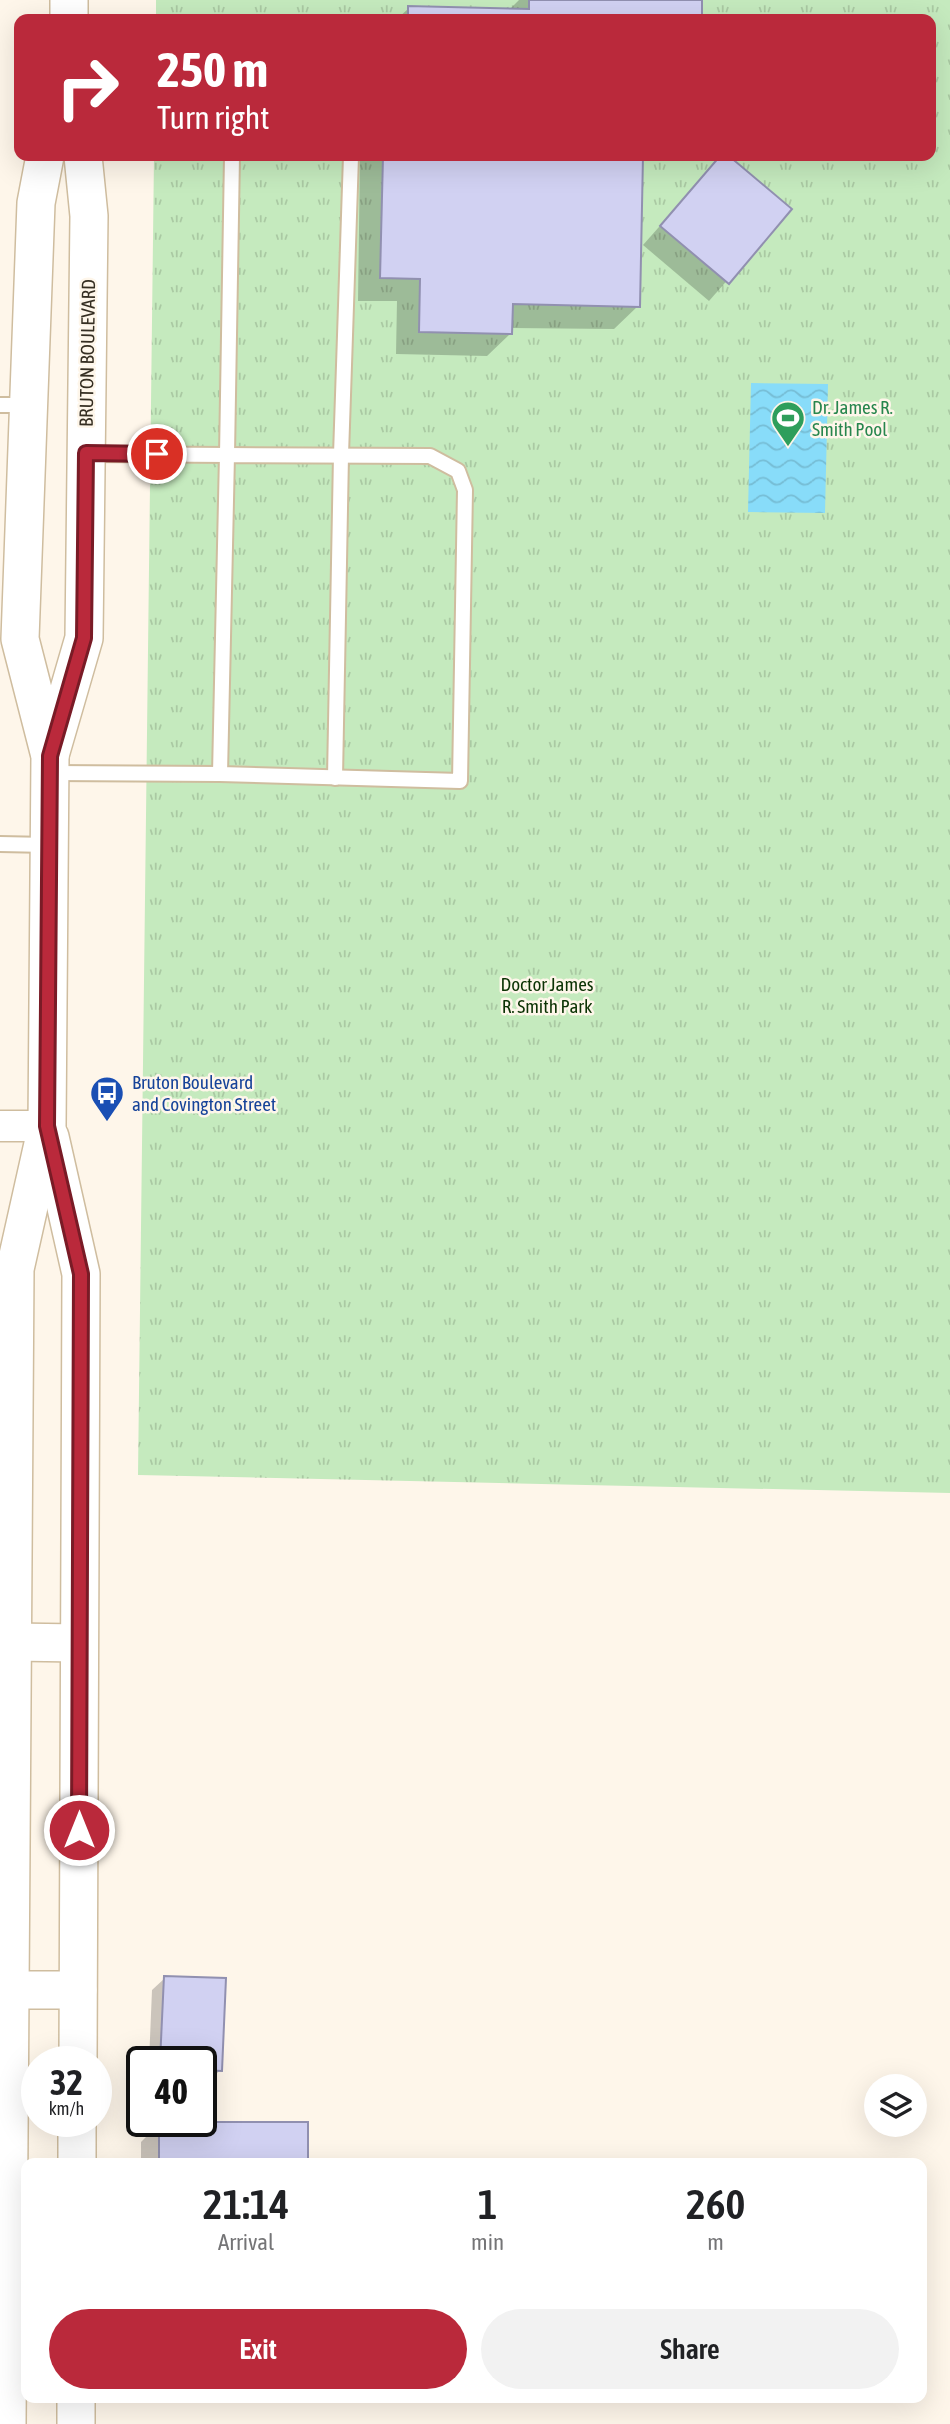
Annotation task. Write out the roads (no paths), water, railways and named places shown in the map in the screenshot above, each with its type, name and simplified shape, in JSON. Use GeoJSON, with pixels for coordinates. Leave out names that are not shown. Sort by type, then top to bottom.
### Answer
{"type":"FeatureCollection","features":[{"type":"Feature","properties":{"kind":"street","name":"BRUTON BOULEVARD"},"geometry":{"type":"LineString","coordinates":[[7,2424],[4,2305],[5,1990],[13,1642],[7,1533],[15,1269],[47,1126],[50,764],[20,639],[14,405],[36,203],[44,161]]}},
{"type":"Feature","properties":{"kind":"street","name":"BRUTON BOULEVARD"},"geometry":{"type":"LineString","coordinates":[[50,764],[84,638],[89,216],[84,161]]}},
{"type":"Feature","properties":{"kind":"street"},"geometry":{"type":"LineString","coordinates":[[0,1126],[47,1126]]}},
{"type":"Feature","properties":{"kind":"street","name":"BRUTON BOULEVARD"},"geometry":{"type":"LineString","coordinates":[[47,1126],[81,1274],[78,2046]]}},
{"type":"Feature","properties":{"kind":"street"},"geometry":{"type":"LineString","coordinates":[[13,1642],[79,1643]]}},
{"type":"Feature","properties":{"kind":"street"},"geometry":{"type":"LineString","coordinates":[[5,1990],[78,1990]]}},
{"type":"Feature","properties":{"kind":"street"},"geometry":{"type":"LineString","coordinates":[[77,2158],[78,2137]]}},
{"type":"Feature","properties":{"kind":"street"},"geometry":{"type":"LineString","coordinates":[[76,2403],[76,2424]]}},
{"type":"Feature","properties":{"kind":"lane"},"geometry":{"type":"LineString","coordinates":[[220,774],[232,161]]}},
{"type":"Feature","properties":{"kind":"lane"},"geometry":{"type":"LineString","coordinates":[[335,778],[341,456],[351,161]]}},
{"type":"Feature","properties":{"kind":"lane"},"geometry":{"type":"LineString","coordinates":[[50,764],[220,774],[460,781],[465,490],[458,471],[430,456],[86,453]]}},
{"type":"Feature","properties":{"kind":"lane"},"geometry":{"type":"LineString","coordinates":[[0,844],[49,846]]}},
{"type":"Feature","properties":{"kind":"water","name":"Dr. James R. Smith Pool"},"geometry":{"type":"Polygon","coordinates":[[[751,383],[828,384],[825,513],[748,512],[751,383]]]}},
{"type":"Feature","properties":{"kind":"place","name":"Dr. James R. Smith Pool"},"geometry":{"type":"Point","coordinates":[788,448]}},
{"type":"Feature","properties":{"kind":"place","name":"Bruton Boulevard and Covington Street"},"geometry":{"type":"Point","coordinates":[107,1123]}},
{"type":"Feature","properties":{"kind":"park label","name":"Doctor James R. Smith Park"},"geometry":{"type":"Point","coordinates":[547,995]}}]}
